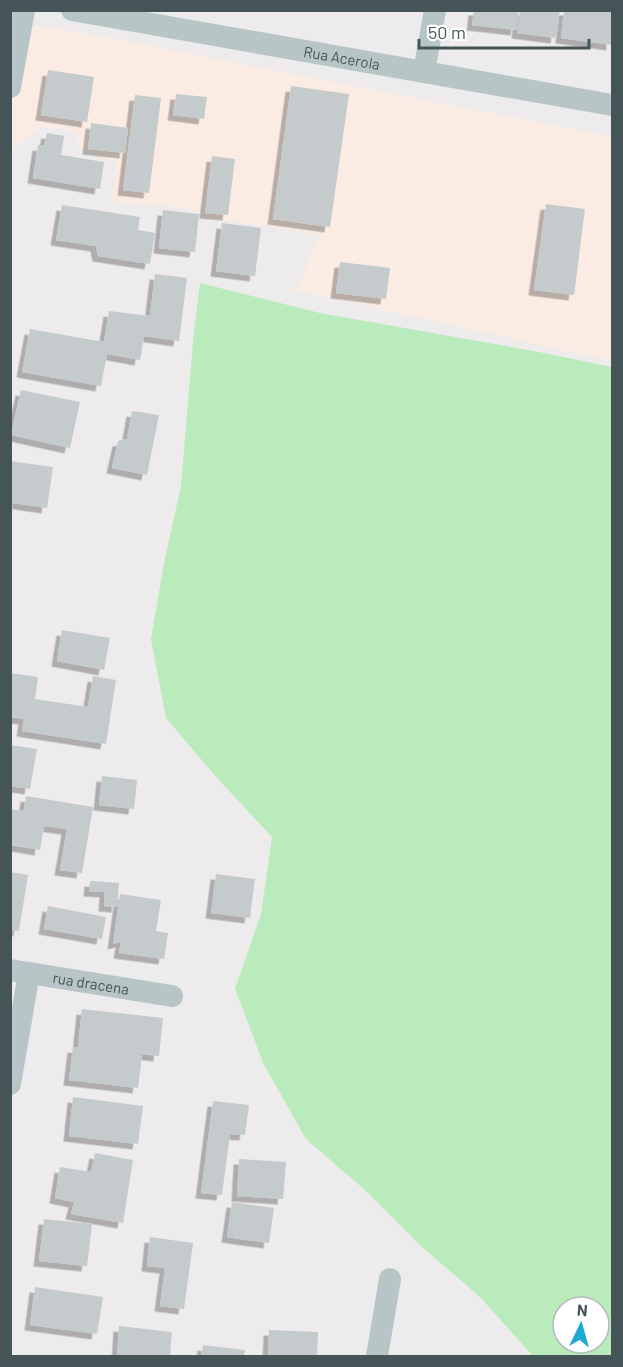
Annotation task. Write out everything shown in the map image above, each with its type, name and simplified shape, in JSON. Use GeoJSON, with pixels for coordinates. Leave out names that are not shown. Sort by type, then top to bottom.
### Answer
{"type":"FeatureCollection","features":[{"type":"Feature","properties":{"kind":"street"},"geometry":{"type":"LineString","coordinates":[[10,87],[24,10]]}},
{"type":"Feature","properties":{"kind":"street","name":"Rua Acerola"},"geometry":{"type":"LineString","coordinates":[[72,10],[612,105]]}},
{"type":"Feature","properties":{"kind":"street"},"geometry":{"type":"LineString","coordinates":[[424,72],[435,10]]}},
{"type":"Feature","properties":{"kind":"street"},"geometry":{"type":"LineString","coordinates":[[10,1084],[20,971]]}},
{"type":"Feature","properties":{"kind":"street","name":"rua dracena"},"geometry":{"type":"LineString","coordinates":[[20,971],[172,996]]}},
{"type":"Feature","properties":{"kind":"street"},"geometry":{"type":"LineString","coordinates":[[377,1356],[390,1280]]}},
{"type":"Feature","properties":{"kind":"shaded area"},"geometry":{"type":"Polygon","coordinates":[[[10,21],[99,36],[612,137],[612,361],[296,290],[321,235],[208,217],[191,208],[111,201],[117,163],[80,149],[76,132],[42,126],[11,149],[10,21]]]}},
{"type":"Feature","properties":{"kind":"green space"},"geometry":{"type":"Polygon","coordinates":[[[200,283],[320,313],[612,367],[612,1356],[533,1356],[480,1297],[421,1246],[366,1191],[306,1139],[264,1065],[235,989],[261,914],[272,837],[217,778],[166,718],[151,639],[164,563],[181,486],[200,283]]]}},
{"type":"Feature","properties":{"kind":"building"},"geometry":{"type":"Polygon","coordinates":[[[474,10],[519,10],[516,30],[472,25],[474,10]]]}},
{"type":"Feature","properties":{"kind":"building"},"geometry":{"type":"Polygon","coordinates":[[[520,10],[560,10],[556,38],[517,33],[520,10]]]}},
{"type":"Feature","properties":{"kind":"building"},"geometry":{"type":"Polygon","coordinates":[[[564,10],[612,10],[612,45],[561,38],[564,10]]]}},
{"type":"Feature","properties":{"kind":"building"},"geometry":{"type":"Polygon","coordinates":[[[48,70],[94,77],[87,122],[41,115],[48,70]]]}},
{"type":"Feature","properties":{"kind":"building"},"geometry":{"type":"Polygon","coordinates":[[[291,86],[349,94],[330,227],[273,219],[291,86]]]}},
{"type":"Feature","properties":{"kind":"building"},"geometry":{"type":"Polygon","coordinates":[[[176,94],[207,97],[204,119],[173,115],[176,94]]]}},
{"type":"Feature","properties":{"kind":"building"},"geometry":{"type":"Polygon","coordinates":[[[135,95],[161,98],[149,193],[123,190],[135,95]]]}},
{"type":"Feature","properties":{"kind":"building"},"geometry":{"type":"Polygon","coordinates":[[[91,123],[128,128],[125,153],[88,149],[91,123]]]}},
{"type":"Feature","properties":{"kind":"building"},"geometry":{"type":"Polygon","coordinates":[[[47,133],[64,136],[61,155],[104,162],[100,189],[33,178],[38,145],[44,146],[47,133]]]}},
{"type":"Feature","properties":{"kind":"building"},"geometry":{"type":"Polygon","coordinates":[[[212,156],[235,159],[228,215],[205,213],[212,156]]]}},
{"type":"Feature","properties":{"kind":"building"},"geometry":{"type":"Polygon","coordinates":[[[546,204],[585,209],[574,295],[534,290],[546,204]]]}},
{"type":"Feature","properties":{"kind":"building"},"geometry":{"type":"Polygon","coordinates":[[[62,205],[140,217],[138,230],[155,233],[150,264],[98,256],[96,246],[56,240],[62,205]]]}},
{"type":"Feature","properties":{"kind":"building"},"geometry":{"type":"Polygon","coordinates":[[[163,210],[199,214],[195,252],[159,248],[163,210]]]}},
{"type":"Feature","properties":{"kind":"building"},"geometry":{"type":"Polygon","coordinates":[[[222,223],[261,228],[255,276],[216,271],[222,223]]]}},
{"type":"Feature","properties":{"kind":"building"},"geometry":{"type":"Polygon","coordinates":[[[340,262],[390,268],[386,299],[336,293],[340,262]]]}},
{"type":"Feature","properties":{"kind":"building"},"geometry":{"type":"Polygon","coordinates":[[[155,274],[187,278],[179,341],[144,336],[140,360],[107,354],[101,386],[22,372],[30,329],[104,342],[109,311],[150,316],[155,274]]]}},
{"type":"Feature","properties":{"kind":"building"},"geometry":{"type":"Polygon","coordinates":[[[21,390],[80,402],[70,448],[11,435],[21,390]]]}},
{"type":"Feature","properties":{"kind":"building"},"geometry":{"type":"Polygon","coordinates":[[[132,411],[159,415],[147,475],[112,468],[118,441],[127,439],[132,411]]]}},
{"type":"Feature","properties":{"kind":"building"},"geometry":{"type":"Polygon","coordinates":[[[10,461],[53,467],[47,508],[13,503],[12,513],[10,513],[10,461]]]}},
{"type":"Feature","properties":{"kind":"building"},"geometry":{"type":"Polygon","coordinates":[[[62,630],[110,638],[104,670],[57,661],[62,630]]]}},
{"type":"Feature","properties":{"kind":"building"},"geometry":{"type":"Polygon","coordinates":[[[10,673],[38,677],[35,699],[88,707],[93,676],[116,680],[106,744],[22,731],[24,719],[10,717],[10,673]]]}},
{"type":"Feature","properties":{"kind":"building"},"geometry":{"type":"Polygon","coordinates":[[[10,745],[37,749],[30,789],[10,786],[10,745]]]}},
{"type":"Feature","properties":{"kind":"building"},"geometry":{"type":"Polygon","coordinates":[[[102,776],[137,780],[134,809],[99,805],[102,776]]]}},
{"type":"Feature","properties":{"kind":"building"},"geometry":{"type":"Polygon","coordinates":[[[26,796],[93,807],[82,873],[60,870],[67,829],[44,826],[40,850],[10,845],[10,809],[24,811],[26,796]]]}},
{"type":"Feature","properties":{"kind":"building"},"geometry":{"type":"Polygon","coordinates":[[[10,872],[28,875],[19,931],[10,930],[10,872]]]}},
{"type":"Feature","properties":{"kind":"building"},"geometry":{"type":"Polygon","coordinates":[[[216,874],[255,879],[250,918],[211,913],[216,874]]]}},
{"type":"Feature","properties":{"kind":"building"},"geometry":{"type":"Polygon","coordinates":[[[90,881],[119,883],[117,907],[104,906],[105,892],[89,891],[90,881]]]}},
{"type":"Feature","properties":{"kind":"building"},"geometry":{"type":"Polygon","coordinates":[[[120,894],[161,900],[156,931],[168,933],[164,959],[119,953],[121,942],[113,944],[120,894]]]}},
{"type":"Feature","properties":{"kind":"building"},"geometry":{"type":"Polygon","coordinates":[[[48,906],[106,917],[102,939],[44,929],[48,906]]]}},
{"type":"Feature","properties":{"kind":"building"},"geometry":{"type":"Polygon","coordinates":[[[82,1009],[163,1018],[159,1056],[78,1047],[82,1009]]]}},
{"type":"Feature","properties":{"kind":"building"},"geometry":{"type":"Polygon","coordinates":[[[73,1047],[142,1055],[138,1088],[69,1080],[73,1047]]]}},
{"type":"Feature","properties":{"kind":"building"},"geometry":{"type":"Polygon","coordinates":[[[73,1097],[143,1106],[138,1144],[69,1136],[73,1097]]]}},
{"type":"Feature","properties":{"kind":"building"},"geometry":{"type":"Polygon","coordinates":[[[213,1101],[249,1105],[245,1135],[230,1134],[222,1195],[201,1193],[213,1101]]]}},
{"type":"Feature","properties":{"kind":"building"},"geometry":{"type":"Polygon","coordinates":[[[95,1153],[133,1160],[123,1223],[71,1214],[74,1202],[55,1198],[60,1167],[91,1172],[95,1153]]]}},
{"type":"Feature","properties":{"kind":"building"},"geometry":{"type":"Polygon","coordinates":[[[239,1159],[286,1162],[283,1199],[237,1196],[239,1159]]]}},
{"type":"Feature","properties":{"kind":"building"},"geometry":{"type":"Polygon","coordinates":[[[232,1202],[274,1208],[269,1243],[227,1237],[232,1202]]]}},
{"type":"Feature","properties":{"kind":"building"},"geometry":{"type":"Polygon","coordinates":[[[44,1219],[92,1224],[87,1266],[39,1261],[44,1219]]]}},
{"type":"Feature","properties":{"kind":"building"},"geometry":{"type":"Polygon","coordinates":[[[150,1237],[193,1243],[184,1309],[160,1306],[165,1268],[147,1266],[150,1237]]]}},
{"type":"Feature","properties":{"kind":"building"},"geometry":{"type":"Polygon","coordinates":[[[35,1287],[103,1297],[97,1334],[30,1325],[35,1287]]]}},
{"type":"Feature","properties":{"kind":"building"},"geometry":{"type":"Polygon","coordinates":[[[119,1326],[172,1332],[170,1356],[117,1356],[119,1326]]]}},
{"type":"Feature","properties":{"kind":"building"},"geometry":{"type":"Polygon","coordinates":[[[269,1330],[318,1332],[317,1356],[268,1356],[269,1330]]]}},
{"type":"Feature","properties":{"kind":"building"},"geometry":{"type":"Polygon","coordinates":[[[203,1345],[245,1350],[244,1356],[201,1356],[203,1345]]]}}]}
